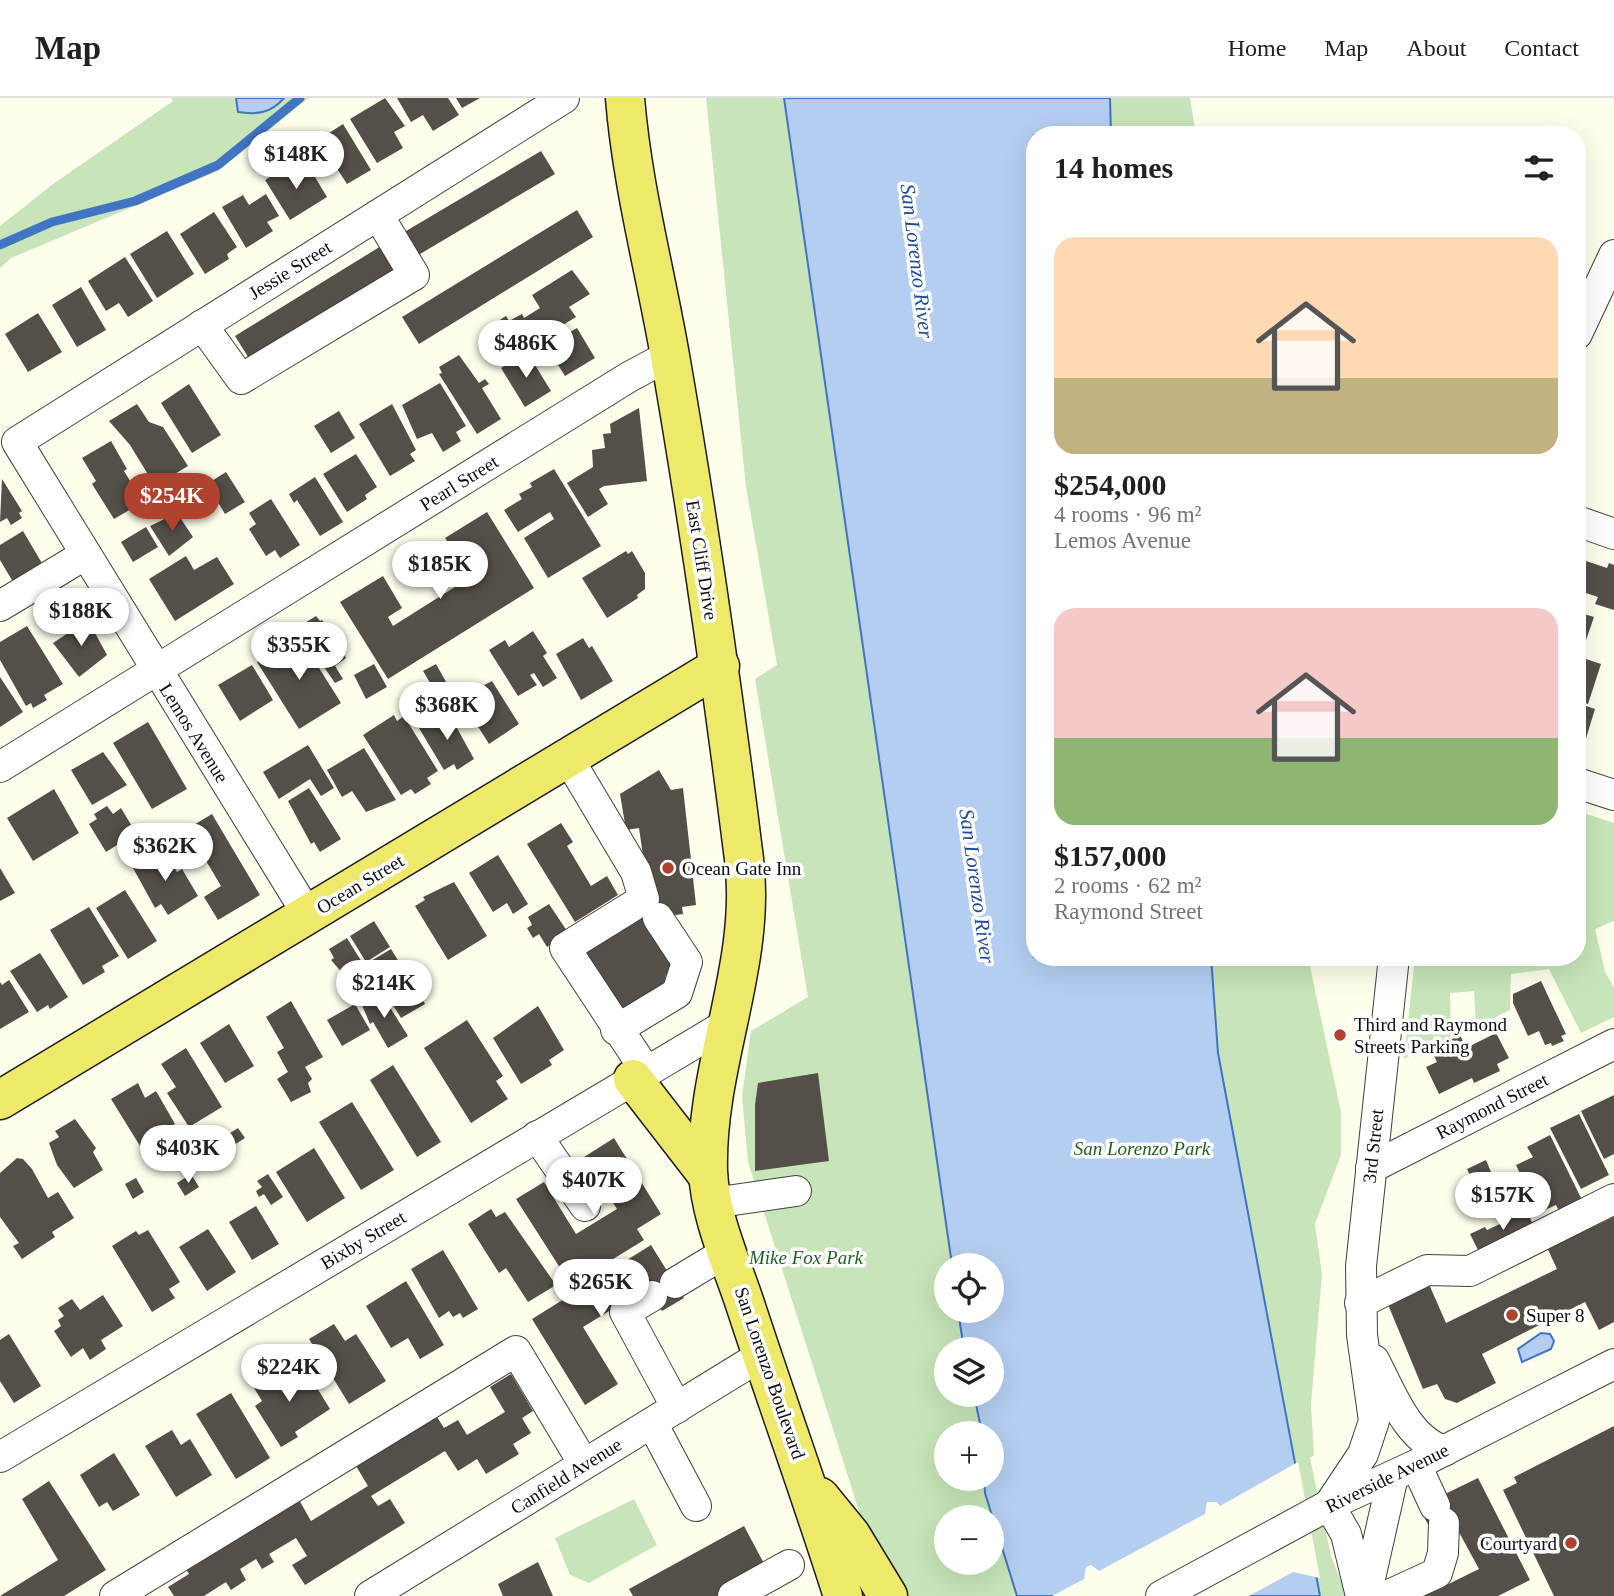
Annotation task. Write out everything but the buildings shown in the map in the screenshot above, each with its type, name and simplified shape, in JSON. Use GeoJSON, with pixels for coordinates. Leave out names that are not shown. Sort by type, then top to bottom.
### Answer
{"type":"FeatureCollection","features":[{"type":"Feature","properties":{"kind":"main road","name":"East Cliff Drive"},"geometry":{"type":"LineString","coordinates":[[625,98],[634,175],[670,355],[720,666],[748,889],[744,950],[727,1024]]}},
{"type":"Feature","properties":{"kind":"main road","name":"Ocean Street"},"geometry":{"type":"LineString","coordinates":[[0,1100],[720,666]]}},
{"type":"Feature","properties":{"kind":"main road","name":"San Lorenzo Boulevard"},"geometry":{"type":"LineString","coordinates":[[727,1024],[708,1127],[711,1190],[728,1251],[843,1596]]}},
{"type":"Feature","properties":{"kind":"main road"},"geometry":{"type":"LineString","coordinates":[[640,1075],[711,1190]]}},
{"type":"Feature","properties":{"kind":"main road"},"geometry":{"type":"LineString","coordinates":[[807,1482],[851,1535],[888,1596]]}},
{"type":"Feature","properties":{"kind":"street","name":"Jessie Street"},"geometry":{"type":"LineString","coordinates":[[17,442],[564,98]]}},
{"type":"Feature","properties":{"kind":"street"},"geometry":{"type":"LineString","coordinates":[[202,325],[241,379],[414,275],[378,215]]}},
{"type":"Feature","properties":{"kind":"street"},"geometry":{"type":"LineString","coordinates":[[1586,307],[1614,255]]}},
{"type":"Feature","properties":{"kind":"street","name":"Pearl Street"},"geometry":{"type":"LineString","coordinates":[[0,767],[617,384],[670,355]]}},
{"type":"Feature","properties":{"kind":"street","name":"Lemos Avenue"},"geometry":{"type":"LineString","coordinates":[[17,442],[309,915]]}},
{"type":"Feature","properties":{"kind":"street"},"geometry":{"type":"LineString","coordinates":[[1586,524],[1614,534]]}},
{"type":"Feature","properties":{"kind":"street"},"geometry":{"type":"LineString","coordinates":[[0,606],[86,554]]}},
{"type":"Feature","properties":{"kind":"street"},"geometry":{"type":"LineString","coordinates":[[568,758],[636,872],[651,909],[687,962],[677,993],[616,1030]]}},
{"type":"Feature","properties":{"kind":"street"},"geometry":{"type":"LineString","coordinates":[[1586,786],[1614,795]]}},
{"type":"Feature","properties":{"kind":"street"},"geometry":{"type":"LineString","coordinates":[[640,1075],[616,1030],[565,948],[651,909]]}},
{"type":"Feature","properties":{"kind":"street","name":"3rd Street"},"geometry":{"type":"LineString","coordinates":[[1324,1508],[1363,1454],[1374,1421],[1360,1303],[1371,1168],[1393,966]]}},
{"type":"Feature","properties":{"kind":"street","name":"Bixby Street"},"geometry":{"type":"LineString","coordinates":[[0,1457],[727,1024]]}},
{"type":"Feature","properties":{"kind":"street","name":"Raymond Street"},"geometry":{"type":"LineString","coordinates":[[1371,1168],[1614,1044]]}},
{"type":"Feature","properties":{"kind":"street"},"geometry":{"type":"LineString","coordinates":[[537,1136],[585,1206]]}},
{"type":"Feature","properties":{"kind":"street"},"geometry":{"type":"LineString","coordinates":[[711,1190],[796,1191]]}},
{"type":"Feature","properties":{"kind":"street"},"geometry":{"type":"LineString","coordinates":[[1360,1303],[1427,1270],[1470,1271],[1614,1199]]}},
{"type":"Feature","properties":{"kind":"street"},"geometry":{"type":"LineString","coordinates":[[696,1506],[625,1312],[728,1251]]}},
{"type":"Feature","properties":{"kind":"street"},"geometry":{"type":"LineString","coordinates":[[1362,1335],[1412,1429],[1432,1447],[1444,1451]]}},
{"type":"Feature","properties":{"kind":"street"},"geometry":{"type":"LineString","coordinates":[[115,1596],[516,1351],[584,1464]]}},
{"type":"Feature","properties":{"kind":"street","name":"Canfield Avenue"},"geometry":{"type":"LineString","coordinates":[[370,1596],[762,1355]]}},
{"type":"Feature","properties":{"kind":"street","name":"Riverside Avenue"},"geometry":{"type":"LineString","coordinates":[[1161,1596],[1324,1508],[1404,1471],[1614,1364]]}},
{"type":"Feature","properties":{"kind":"street"},"geometry":{"type":"LineString","coordinates":[[1364,1596],[1404,1471]]}},
{"type":"Feature","properties":{"kind":"street"},"geometry":{"type":"LineString","coordinates":[[1387,1596],[1437,1573],[1443,1553],[1439,1514],[1404,1471]]}},
{"type":"Feature","properties":{"kind":"street"},"geometry":{"type":"LineString","coordinates":[[1324,1508],[1346,1534],[1364,1596]]}},
{"type":"Feature","properties":{"kind":"street"},"geometry":{"type":"LineString","coordinates":[[733,1596],[789,1565]]}},
{"type":"Feature","properties":{"kind":"green space"},"geometry":{"type":"Polygon","coordinates":[[[171,98],[309,98],[218,171],[11,258],[0,268],[0,226],[53,184],[173,101],[171,98]]]}},
{"type":"Feature","properties":{"kind":"green space","name":"San Lorenzo Park"},"geometry":{"type":"Polygon","coordinates":[[[706,98],[1190,98],[1195,126],[1026,126],[1026,966],[1310,966],[1341,1112],[1341,1155],[1315,1224],[1322,1274],[1311,1405],[1314,1455],[1310,1458],[1331,1556],[1347,1596],[886,1596],[748,1162],[742,1096],[751,1031],[808,997],[755,679],[777,665],[746,487],[706,98]]]}},
{"type":"Feature","properties":{"kind":"green space"},"geometry":{"type":"Polygon","coordinates":[[[1586,814],[1614,823],[1614,921],[1595,929],[1605,971],[1614,988],[1614,1017],[1581,1033],[1549,969],[1511,974],[1510,1010],[1476,1027],[1474,991],[1450,993],[1451,1036],[1404,1059],[1414,966],[1586,966],[1586,814]]]}},
{"type":"Feature","properties":{"kind":"green space"},"geometry":{"type":"Polygon","coordinates":[[[634,1499],[657,1545],[589,1583],[570,1575],[555,1538],[634,1499]]]}},
{"type":"Feature","properties":{"kind":"water"},"geometry":{"type":"Polygon","coordinates":[[[236,98],[284,98],[269,110],[251,113],[238,112],[236,98]]]}},
{"type":"Feature","properties":{"kind":"water","name":"San Lorenzo Park"},"geometry":{"type":"Polygon","coordinates":[[[784,98],[1110,98],[1111,126],[1026,126],[1026,966],[1212,966],[1218,1053],[1320,1596],[1017,1596],[1004,1554],[1004,1505],[989,1505],[985,1493],[1004,1491],[1004,1421],[979,1421],[977,1407],[1004,1407],[1004,1337],[962,1337],[960,1323],[1004,1323],[1004,1253],[950,1253],[784,98]]]}},
{"type":"Feature","properties":{"kind":"water"},"geometry":{"type":"Polygon","coordinates":[[[1541,1333],[1550,1334],[1554,1341],[1551,1349],[1522,1362],[1518,1349],[1541,1333]]]}},
{"type":"Feature","properties":{"kind":"pier"},"geometry":{"type":"Polygon","coordinates":[[[1298,1462],[1320,1578],[1293,1572],[1249,1596],[1052,1596],[1084,1579],[1086,1567],[1091,1565],[1099,1571],[1205,1514],[1207,1502],[1217,1502],[1220,1506],[1298,1462]]]}},
{"type":"Feature","properties":{"kind":"waterway"},"geometry":{"type":"LineString","coordinates":[[0,245],[52,222],[135,201],[218,165],[300,98]]}},
{"type":"Feature","properties":{"kind":"place","name":"Ocean Gate Inn"},"geometry":{"type":"Point","coordinates":[668,868]}},
{"type":"Feature","properties":{"kind":"place","name":"Third and Raymond Streets Parking"},"geometry":{"type":"Point","coordinates":[1340,1035]}},
{"type":"Feature","properties":{"kind":"place","name":"Super 8"},"geometry":{"type":"Point","coordinates":[1512,1315]}},
{"type":"Feature","properties":{"kind":"place","name":"Courtyard"},"geometry":{"type":"Point","coordinates":[1571,1543]}},
{"type":"Feature","properties":{"kind":"water label","name":"San Lorenzo River"},"geometry":{"type":"Point","coordinates":[917,261]}},
{"type":"Feature","properties":{"kind":"water label","name":"San Lorenzo River"},"geometry":{"type":"Point","coordinates":[977,886]}},
{"type":"Feature","properties":{"kind":"park label","name":"Mike Fox Park"},"geometry":{"type":"Point","coordinates":[806,1257]}}]}
